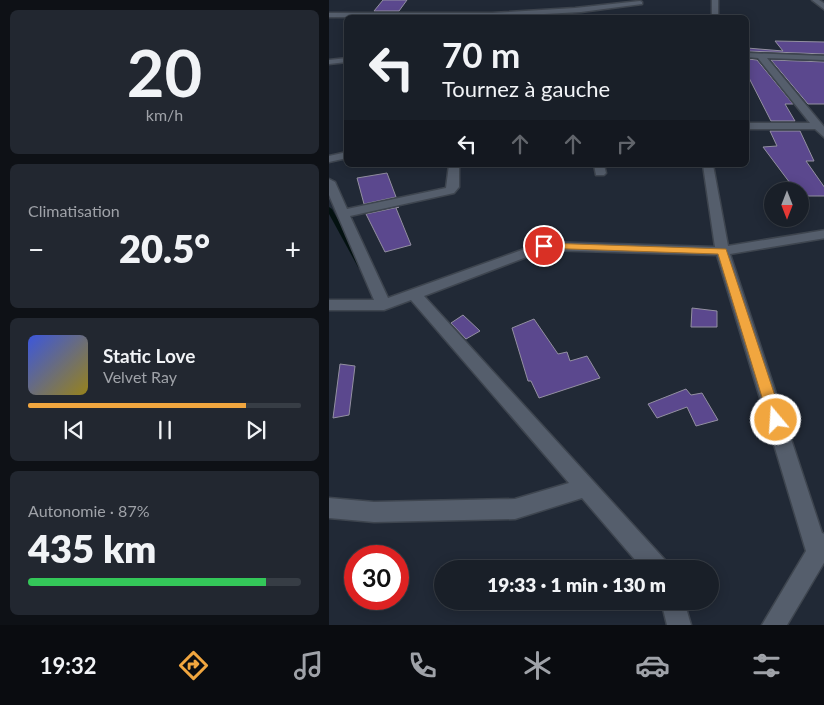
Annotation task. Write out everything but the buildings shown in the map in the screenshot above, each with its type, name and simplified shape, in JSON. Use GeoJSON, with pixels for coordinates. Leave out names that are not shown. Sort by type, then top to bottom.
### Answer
{"type":"FeatureCollection","features":[{"type":"Feature","properties":{"kind":"street"},"geometry":{"type":"LineString","coordinates":[[715,0],[715,15]]}},
{"type":"Feature","properties":{"kind":"street"},"geometry":{"type":"LineString","coordinates":[[815,0],[823,6]]}},
{"type":"Feature","properties":{"kind":"street"},"geometry":{"type":"LineString","coordinates":[[504,15],[640,3]]}},
{"type":"Feature","properties":{"kind":"street"},"geometry":{"type":"LineString","coordinates":[[577,8],[587,15]]}},
{"type":"Feature","properties":{"kind":"street"},"geometry":{"type":"LineString","coordinates":[[329,15],[344,15]]}},
{"type":"Feature","properties":{"kind":"street"},"geometry":{"type":"LineString","coordinates":[[749,55],[824,58]]}},
{"type":"Feature","properties":{"kind":"street"},"geometry":{"type":"LineString","coordinates":[[761,56],[824,135]]}},
{"type":"Feature","properties":{"kind":"street"},"geometry":{"type":"LineString","coordinates":[[329,62],[344,60]]}},
{"type":"Feature","properties":{"kind":"street"},"geometry":{"type":"LineString","coordinates":[[749,126],[817,126]]}},
{"type":"Feature","properties":{"kind":"street"},"geometry":{"type":"LineString","coordinates":[[329,159],[344,156]]}},
{"type":"Feature","properties":{"kind":"street"},"geometry":{"type":"LineString","coordinates":[[343,214],[450,191],[453,187],[454,167]]}},
{"type":"Feature","properties":{"kind":"street"},"geometry":{"type":"LineString","coordinates":[[708,167],[722,251],[821,547],[774,625]]}},
{"type":"Feature","properties":{"kind":"street"},"geometry":{"type":"LineString","coordinates":[[329,182],[384,305]]}},
{"type":"Feature","properties":{"kind":"street"},"geometry":{"type":"LineString","coordinates":[[329,305],[384,305],[544,246],[722,251],[824,234]]}},
{"type":"Feature","properties":{"kind":"street"},"geometry":{"type":"LineString","coordinates":[[415,295],[650,560]]}},
{"type":"Feature","properties":{"kind":"street"},"geometry":{"type":"LineString","coordinates":[[329,508],[374,512],[515,509],[586,487]]}},
{"type":"Feature","properties":{"kind":"street"},"geometry":{"type":"LineString","coordinates":[[675,610],[679,625]]}},
{"type":"Feature","properties":{"kind":"waterway"},"geometry":{"type":"LineString","coordinates":[[329,209],[361,267]]}},
{"type":"Feature","properties":{"kind":"route"},"geometry":{"type":"LineString","coordinates":[[544,246],[722,251],[776,420]]}}]}
